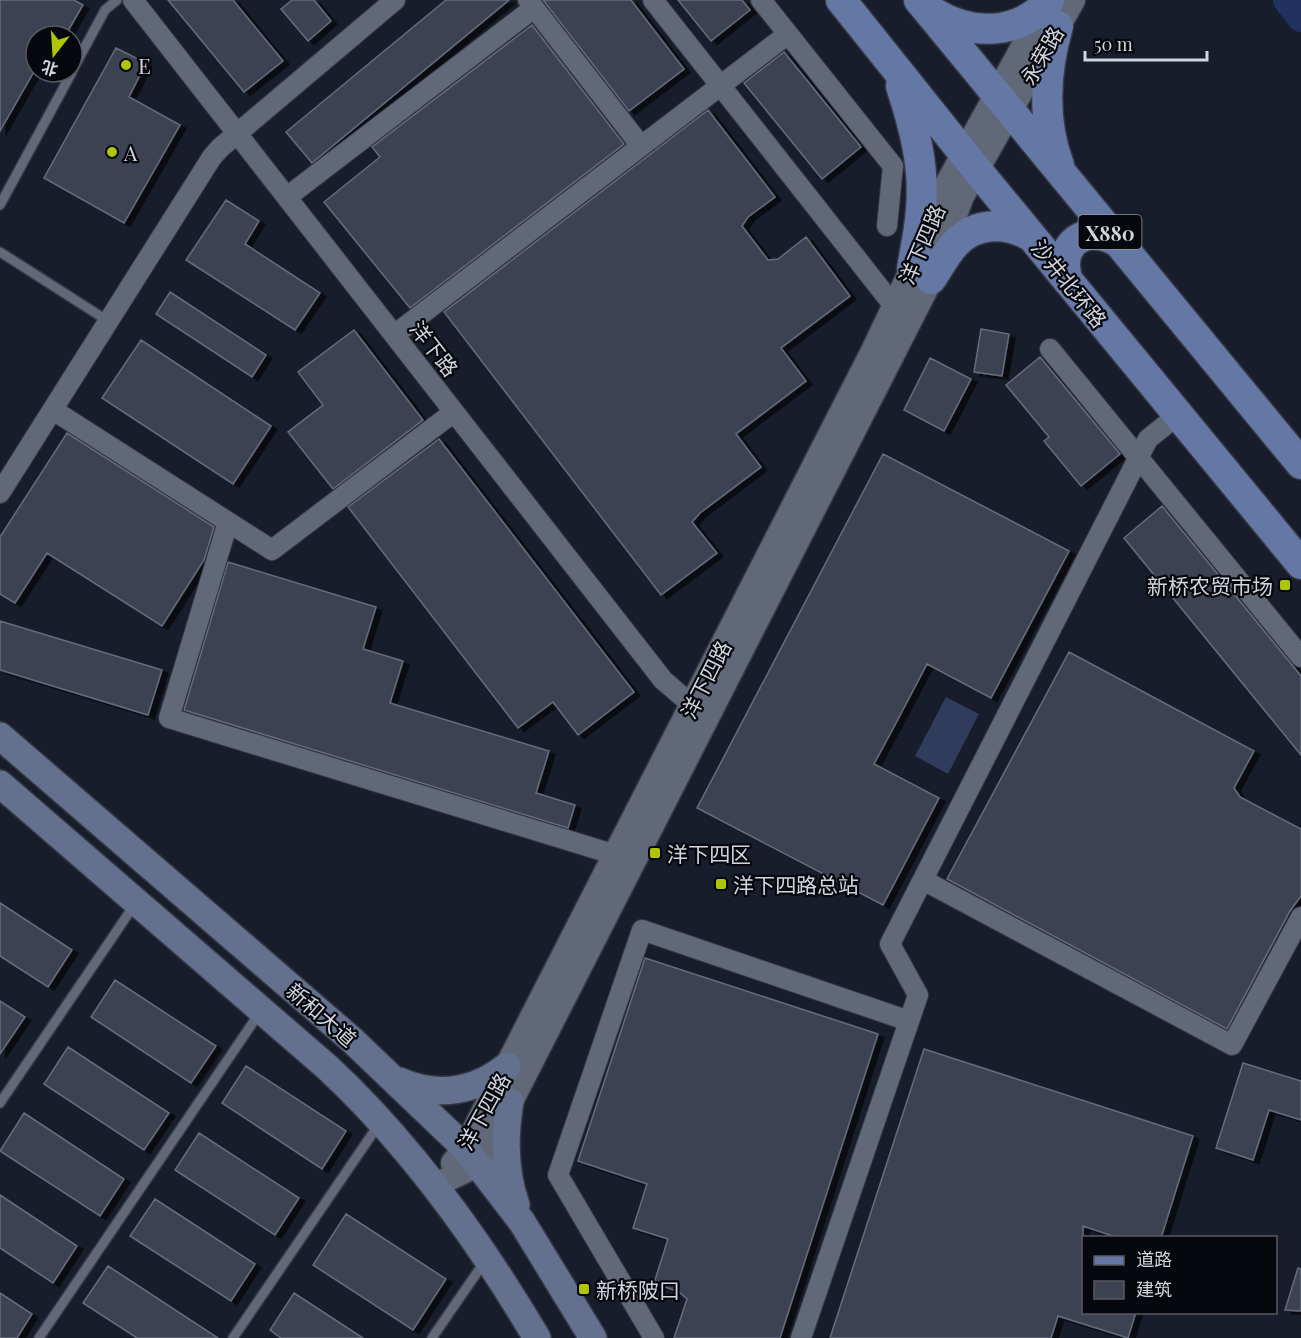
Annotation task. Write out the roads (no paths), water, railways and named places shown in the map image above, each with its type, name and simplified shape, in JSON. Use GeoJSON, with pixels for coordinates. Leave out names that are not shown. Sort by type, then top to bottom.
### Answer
{"type":"FeatureCollection","features":[{"type":"Feature","properties":{"kind":"main road","name":"沙井北环路"},"geometry":{"type":"LineString","coordinates":[[841,0],[970,162],[1301,564]]}},
{"type":"Feature","properties":{"kind":"main road"},"geometry":{"type":"LineString","coordinates":[[920,0],[934,12],[957,25],[987,30],[1004,28],[1040,11],[1052,9],[1047,85],[1054,149],[1062,174]]}},
{"type":"Feature","properties":{"kind":"main road","name":"X880"},"geometry":{"type":"LineString","coordinates":[[920,0],[1301,464]]}},
{"type":"Feature","properties":{"kind":"main road"},"geometry":{"type":"LineString","coordinates":[[888,59],[909,110],[918,151],[922,207],[922,274]]}},
{"type":"Feature","properties":{"kind":"main road"},"geometry":{"type":"LineString","coordinates":[[922,274],[972,231],[1003,226],[1032,237]]}},
{"type":"Feature","properties":{"kind":"main road"},"geometry":{"type":"LineString","coordinates":[[1068,281],[1064,261],[1067,251],[1081,237],[1101,234],[1119,243]]}},
{"type":"Feature","properties":{"kind":"main road","name":"新和大道"},"geometry":{"type":"LineString","coordinates":[[0,736],[352,1040],[472,1156],[529,1233],[593,1338]]}},
{"type":"Feature","properties":{"kind":"main road","name":"新和大道"},"geometry":{"type":"LineString","coordinates":[[0,784],[262,1010],[362,1100],[434,1185],[487,1257],[537,1338]]}},
{"type":"Feature","properties":{"kind":"main road"},"geometry":{"type":"LineString","coordinates":[[388,1074],[414,1087],[442,1091],[477,1085],[507,1066]]}},
{"type":"Feature","properties":{"kind":"main road"},"geometry":{"type":"LineString","coordinates":[[510,1102],[506,1160],[514,1198],[529,1233]]}},
{"type":"Feature","properties":{"kind":"street","name":"洋下路"},"geometry":{"type":"LineString","coordinates":[[133,0],[671,690],[701,708]]}},
{"type":"Feature","properties":{"kind":"street"},"geometry":{"type":"LineString","coordinates":[[0,493],[212,157],[395,0]]}},
{"type":"Feature","properties":{"kind":"street"},"geometry":{"type":"LineString","coordinates":[[653,0],[894,306]]}},
{"type":"Feature","properties":{"kind":"street"},"geometry":{"type":"LineString","coordinates":[[761,0],[893,166],[887,226]]}},
{"type":"Feature","properties":{"kind":"street","name":"永荣路"},"geometry":{"type":"LineString","coordinates":[[1003,102],[1052,9],[1073,0]]}},
{"type":"Feature","properties":{"kind":"street"},"geometry":{"type":"LineString","coordinates":[[287,197],[531,4],[641,146]]}},
{"type":"Feature","properties":{"kind":"street"},"geometry":{"type":"LineString","coordinates":[[394,335],[788,34]]}},
{"type":"Feature","properties":{"kind":"street","name":"洋下四路"},"geometry":{"type":"LineString","coordinates":[[434,1185],[472,1156],[510,1102],[625,857],[962,196],[970,162],[1003,102]]}},
{"type":"Feature","properties":{"kind":"street","name":"洋下四路"},"geometry":{"type":"LineString","coordinates":[[701,708],[894,306],[922,274]]}},
{"type":"Feature","properties":{"kind":"street"},"geometry":{"type":"LineString","coordinates":[[1050,349],[1301,657]]}},
{"type":"Feature","properties":{"kind":"street"},"geometry":{"type":"LineString","coordinates":[[53,410],[272,550],[454,412]]}},
{"type":"Feature","properties":{"kind":"street"},"geometry":{"type":"LineString","coordinates":[[801,1338],[918,995],[890,944],[1138,458],[1148,440],[1178,415]]}},
{"type":"Feature","properties":{"kind":"street"},"geometry":{"type":"LineString","coordinates":[[228,522],[169,718],[625,857]]}},
{"type":"Feature","properties":{"kind":"street","name":"洋下四路"},"geometry":{"type":"LineString","coordinates":[[472,1156],[507,1066],[625,857]]}},
{"type":"Feature","properties":{"kind":"street"},"geometry":{"type":"LineString","coordinates":[[923,880],[1232,1045],[1301,917]]}},
{"type":"Feature","properties":{"kind":"street"},"geometry":{"type":"LineString","coordinates":[[654,1338],[558,1175],[642,930],[909,1021]]}},
{"type":"Feature","properties":{"kind":"lane"},"geometry":{"type":"LineString","coordinates":[[84,49],[105,10],[117,0]]}},
{"type":"Feature","properties":{"kind":"lane"},"geometry":{"type":"LineString","coordinates":[[0,205],[66,84]]}},
{"type":"Feature","properties":{"kind":"lane"},"geometry":{"type":"LineString","coordinates":[[0,252],[108,321]]}},
{"type":"Feature","properties":{"kind":"lane"},"geometry":{"type":"LineString","coordinates":[[0,1103],[136,902]]}},
{"type":"Feature","properties":{"kind":"lane"},"geometry":{"type":"LineString","coordinates":[[39,1338],[262,1010]]}},
{"type":"Feature","properties":{"kind":"lane"},"geometry":{"type":"LineString","coordinates":[[233,1338],[380,1122]]}},
{"type":"Feature","properties":{"kind":"lane"},"geometry":{"type":"LineString","coordinates":[[432,1338],[487,1257]]}},
{"type":"Feature","properties":{"kind":"waterway"},"geometry":{"type":"LineString","coordinates":[[1287,0],[1301,18]]}},
{"type":"Feature","properties":{"kind":"place","name":"E"},"geometry":{"type":"Point","coordinates":[126,65]}},
{"type":"Feature","properties":{"kind":"place","name":"A"},"geometry":{"type":"Point","coordinates":[112,152]}},
{"type":"Feature","properties":{"kind":"place","name":"新桥农贸市场"},"geometry":{"type":"Point","coordinates":[1285,585]}},
{"type":"Feature","properties":{"kind":"place","name":"洋下四区"},"geometry":{"type":"Point","coordinates":[655,853]}},
{"type":"Feature","properties":{"kind":"place","name":"洋下四路总站"},"geometry":{"type":"Point","coordinates":[721,884]}},
{"type":"Feature","properties":{"kind":"place","name":"新桥陂口"},"geometry":{"type":"Point","coordinates":[584,1289]}}]}
